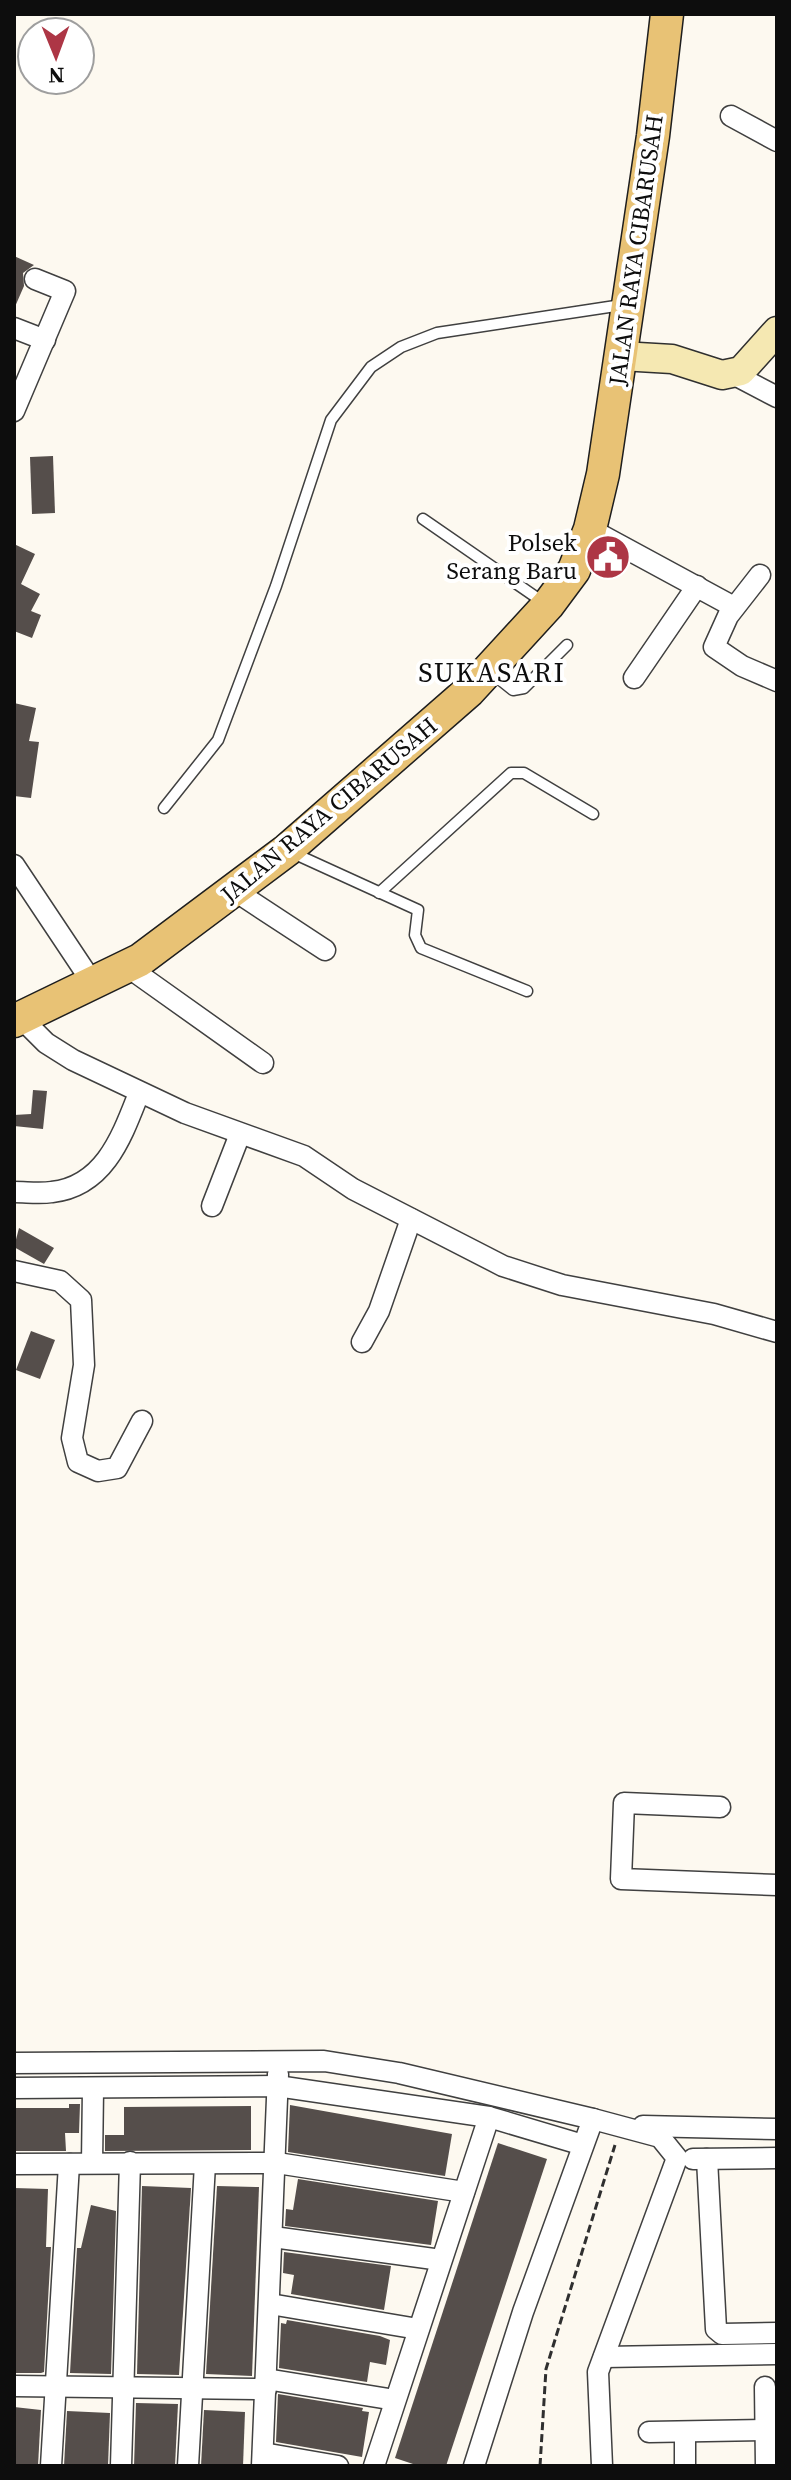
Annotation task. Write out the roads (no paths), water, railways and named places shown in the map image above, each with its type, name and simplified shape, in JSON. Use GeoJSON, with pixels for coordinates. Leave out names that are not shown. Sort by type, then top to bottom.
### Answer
{"type":"FeatureCollection","features":[{"type":"Feature","properties":{"kind":"main road","name":"JALAN RAYA CIBARUSAH"},"geometry":{"type":"LineString","coordinates":[[17,1020],[128,967],[287,850],[410,746],[488,670],[548,605],[574,570],[590,529],[603,474],[667,14]]}},
{"type":"Feature","properties":{"kind":"street"},"geometry":{"type":"LineString","coordinates":[[731,116],[777,141]]}},
{"type":"Feature","properties":{"kind":"street"},"geometry":{"type":"LineString","coordinates":[[14,411],[65,291],[35,279]]}},
{"type":"Feature","properties":{"kind":"street"},"geometry":{"type":"LineString","coordinates":[[14,328],[45,340]]}},
{"type":"Feature","properties":{"kind":"street"},"geometry":{"type":"LineString","coordinates":[[621,356],[660,357],[722,375],[733,374],[741,371],[777,331]]}},
{"type":"Feature","properties":{"kind":"street"},"geometry":{"type":"LineString","coordinates":[[733,374],[777,397]]}},
{"type":"Feature","properties":{"kind":"street"},"geometry":{"type":"LineString","coordinates":[[590,529],[734,607]]}},
{"type":"Feature","properties":{"kind":"street"},"geometry":{"type":"LineString","coordinates":[[760,575],[734,607],[715,643],[715,649],[777,681]]}},
{"type":"Feature","properties":{"kind":"street"},"geometry":{"type":"LineString","coordinates":[[634,678],[697,586]]}},
{"type":"Feature","properties":{"kind":"street"},"geometry":{"type":"LineString","coordinates":[[14,865],[94,985]]}},
{"type":"Feature","properties":{"kind":"street"},"geometry":{"type":"LineString","coordinates":[[235,891],[325,950]]}},
{"type":"Feature","properties":{"kind":"street"},"geometry":{"type":"LineString","coordinates":[[128,967],[263,1063]]}},
{"type":"Feature","properties":{"kind":"street"},"geometry":{"type":"LineString","coordinates":[[17,1020],[73,1060],[139,1093],[240,1134],[277,1143],[304,1156],[353,1189],[479,1256],[562,1285],[714,1314],[777,1332]]}},
{"type":"Feature","properties":{"kind":"street"},"geometry":{"type":"LineString","coordinates":[[14,1192],[62,1190],[98,1172],[119,1141],[139,1093]]}},
{"type":"Feature","properties":{"kind":"street"},"geometry":{"type":"LineString","coordinates":[[212,1206],[240,1134]]}},
{"type":"Feature","properties":{"kind":"street"},"geometry":{"type":"LineString","coordinates":[[362,1342],[379,1311],[411,1219]]}},
{"type":"Feature","properties":{"kind":"street"},"geometry":{"type":"LineString","coordinates":[[14,1271],[60,1281],[81,1300],[84,1365],[72,1438],[78,1462],[98,1471],[117,1468],[142,1421]]}},
{"type":"Feature","properties":{"kind":"street"},"geometry":{"type":"LineString","coordinates":[[720,1807],[624,1803],[621,1879],[777,1885]]}},
{"type":"Feature","properties":{"kind":"street"},"geometry":{"type":"LineString","coordinates":[[278,2062],[277,2163],[262,2459],[338,2466]]}},
{"type":"Feature","properties":{"kind":"street"},"geometry":{"type":"LineString","coordinates":[[14,2063],[354,2064],[619,2125],[660,2137],[677,2158],[777,2158]]}},
{"type":"Feature","properties":{"kind":"street"},"geometry":{"type":"LineString","coordinates":[[14,2088],[277,2086],[489,2117],[583,2145]]}},
{"type":"Feature","properties":{"kind":"street"},"geometry":{"type":"LineString","coordinates":[[92,2163],[93,2089]]}},
{"type":"Feature","properties":{"kind":"street"},"geometry":{"type":"LineString","coordinates":[[378,2465],[395,2400],[489,2117]]}},
{"type":"Feature","properties":{"kind":"street"},"geometry":{"type":"LineString","coordinates":[[474,2466],[523,2312],[593,2119]]}},
{"type":"Feature","properties":{"kind":"street"},"geometry":{"type":"LineString","coordinates":[[619,2125],[777,2129]]}},
{"type":"Feature","properties":{"kind":"street"},"geometry":{"type":"LineString","coordinates":[[602,2466],[598,2380],[677,2158]]}},
{"type":"Feature","properties":{"kind":"street"},"geometry":{"type":"LineString","coordinates":[[707,2159],[716,2329],[722,2334],[777,2333]]}},
{"type":"Feature","properties":{"kind":"street"},"geometry":{"type":"LineString","coordinates":[[121,2466],[130,2162]]}},
{"type":"Feature","properties":{"kind":"street"},"geometry":{"type":"LineString","coordinates":[[14,2164],[277,2163],[464,2192]]}},
{"type":"Feature","properties":{"kind":"street"},"geometry":{"type":"LineString","coordinates":[[51,2466],[69,2164]]}},
{"type":"Feature","properties":{"kind":"street"},"geometry":{"type":"LineString","coordinates":[[188,2466],[205,2164]]}},
{"type":"Feature","properties":{"kind":"street"},"geometry":{"type":"LineString","coordinates":[[273,2237],[441,2260]]}},
{"type":"Feature","properties":{"kind":"street"},"geometry":{"type":"LineString","coordinates":[[270,2304],[418,2329]]}},
{"type":"Feature","properties":{"kind":"street"},"geometry":{"type":"LineString","coordinates":[[604,2357],[777,2354]]}},
{"type":"Feature","properties":{"kind":"street"},"geometry":{"type":"LineString","coordinates":[[14,2386],[194,2388],[266,2384],[395,2400]]}},
{"type":"Feature","properties":{"kind":"street"},"geometry":{"type":"LineString","coordinates":[[765,2387],[766,2466]]}},
{"type":"Feature","properties":{"kind":"street"},"geometry":{"type":"LineString","coordinates":[[649,2432],[765,2430]]}},
{"type":"Feature","properties":{"kind":"street"},"geometry":{"type":"LineString","coordinates":[[685,2432],[685,2466]]}},
{"type":"Feature","properties":{"kind":"lane"},"geometry":{"type":"LineString","coordinates":[[164,808],[218,740],[276,586],[331,420],[371,367],[401,347],[437,333],[628,304]]}},
{"type":"Feature","properties":{"kind":"lane"},"geometry":{"type":"LineString","coordinates":[[423,519],[548,605]]}},
{"type":"Feature","properties":{"kind":"lane"},"geometry":{"type":"LineString","coordinates":[[488,670],[513,690],[518,690],[567,645]]}},
{"type":"Feature","properties":{"kind":"lane"},"geometry":{"type":"LineString","coordinates":[[379,893],[511,773],[524,773],[593,814]]}},
{"type":"Feature","properties":{"kind":"lane"},"geometry":{"type":"LineString","coordinates":[[287,850],[418,910],[415,935],[421,948],[527,991]]}},
{"type":"Feature","properties":{"kind":"place","name":"Polsek Serang Baru"},"geometry":{"type":"Point","coordinates":[608,557]}},
{"type":"Feature","properties":{"kind":"district","name":"SUKASARI"},"geometry":{"type":"Point","coordinates":[492,672]}}]}
